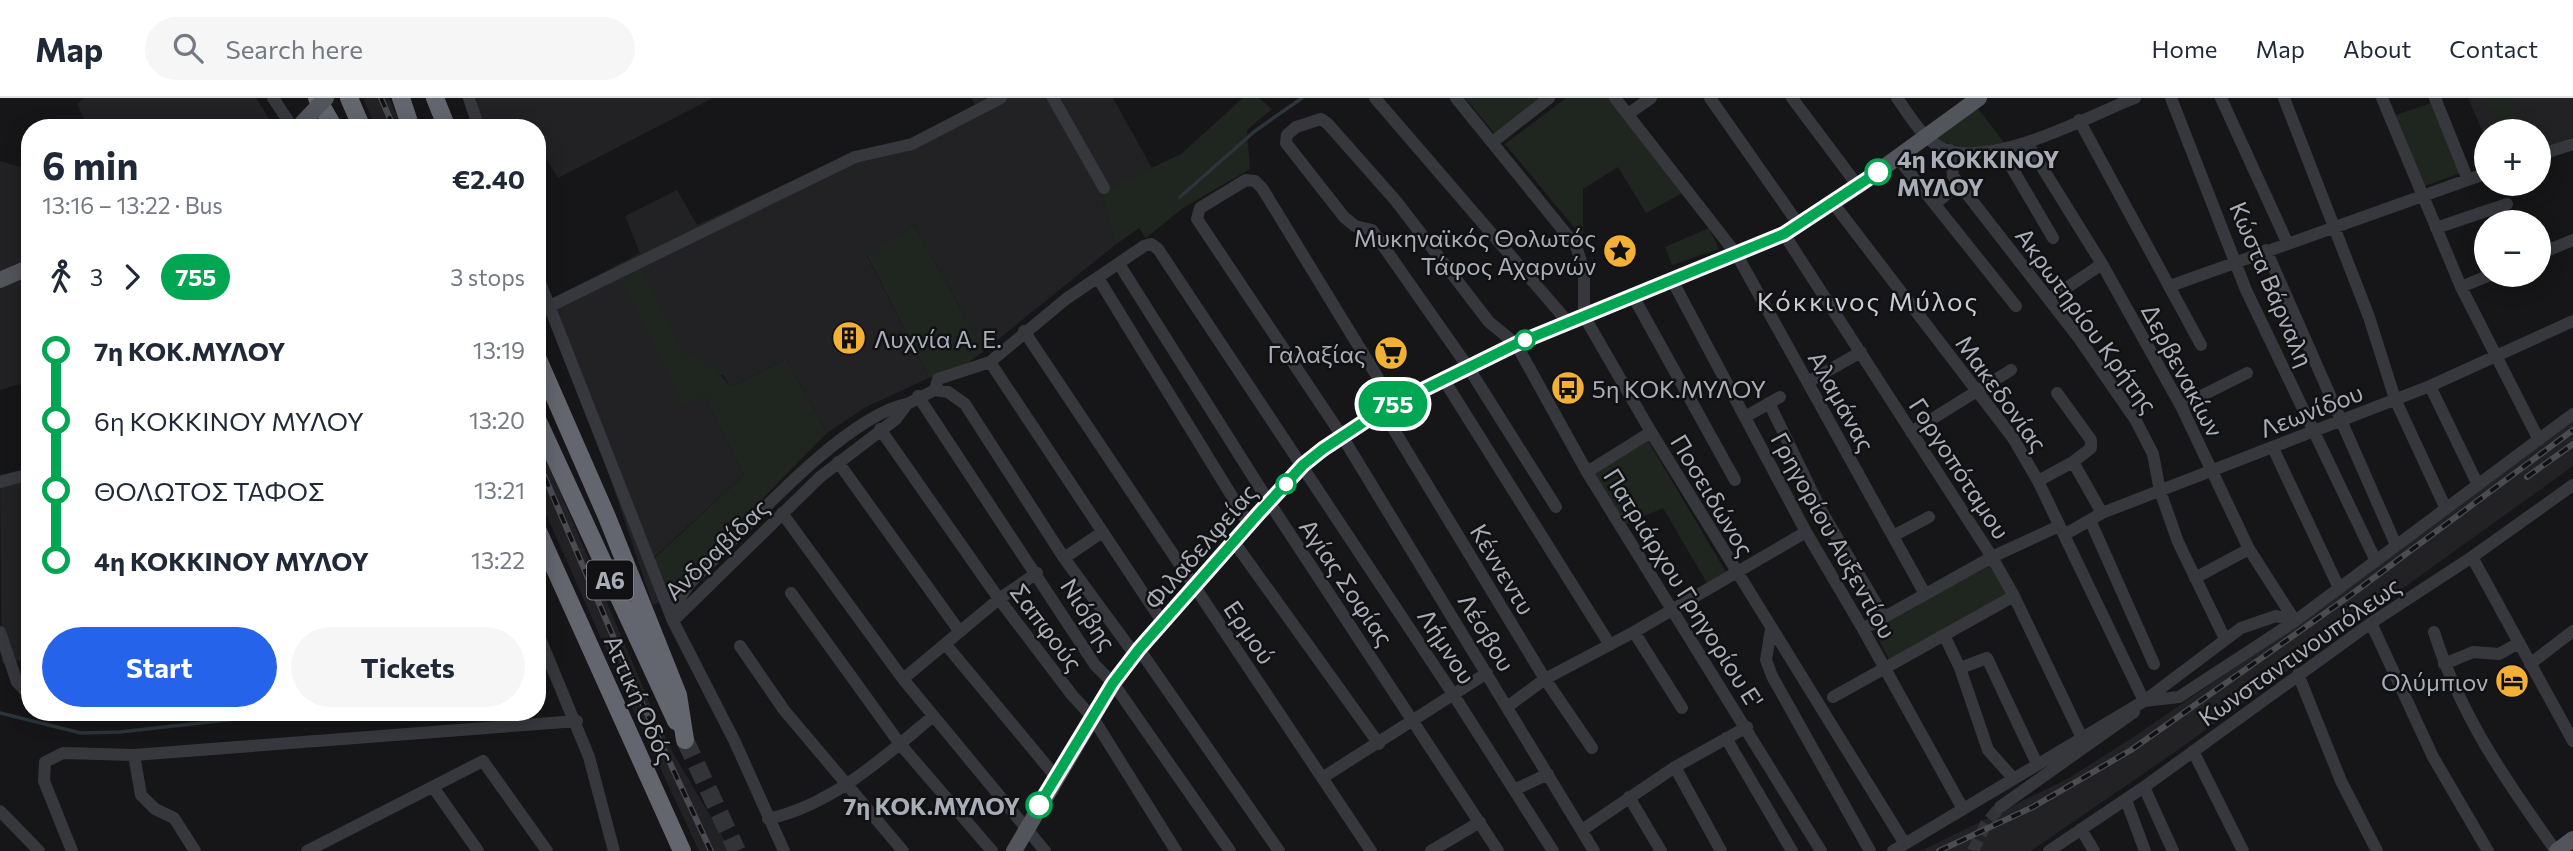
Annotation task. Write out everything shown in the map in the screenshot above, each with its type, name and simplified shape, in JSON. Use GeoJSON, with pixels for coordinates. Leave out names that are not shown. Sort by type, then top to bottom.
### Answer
{"type":"FeatureCollection","features":[{"type":"Feature","properties":{"kind":"highway"},"geometry":{"type":"LineString","coordinates":[[317,98],[329,119]]}},
{"type":"Feature","properties":{"kind":"highway"},"geometry":{"type":"LineString","coordinates":[[349,98],[358,119]]}},
{"type":"Feature","properties":{"kind":"highway"},"geometry":{"type":"LineString","coordinates":[[401,98],[408,119]]}},
{"type":"Feature","properties":{"kind":"highway"},"geometry":{"type":"LineString","coordinates":[[435,98],[443,119]]}},
{"type":"Feature","properties":{"kind":"highway","name":"Αττική Οδός"},"geometry":{"type":"LineString","coordinates":[[546,378],[607,517],[678,695],[685,740],[546,439]]}},
{"type":"Feature","properties":{"kind":"highway","name":"Αττική Οδός"},"geometry":{"type":"LineString","coordinates":[[546,548],[682,851]]}},
{"type":"Feature","properties":{"kind":"main road"},"geometry":{"type":"LineString","coordinates":[[304,119],[326,98]]}},
{"type":"Feature","properties":{"kind":"main road","name":"Φιλαδελφείας"},"geometry":{"type":"LineString","coordinates":[[1014,851],[1025,828],[1113,683],[1163,622],[1303,465],[1388,407],[1468,367],[1567,321],[1784,234],[1858,186],[1979,98]]}},
{"type":"Feature","properties":{"kind":"main road"},"geometry":{"type":"LineString","coordinates":[[0,280],[21,271]]}},
{"type":"Feature","properties":{"kind":"main road"},"geometry":{"type":"LineString","coordinates":[[2557,851],[2573,839]]}},
{"type":"Feature","properties":{"kind":"street"},"geometry":{"type":"LineString","coordinates":[[272,98],[291,119]]}},
{"type":"Feature","properties":{"kind":"street"},"geometry":{"type":"LineString","coordinates":[[469,98],[475,119]]}},
{"type":"Feature","properties":{"kind":"street"},"geometry":{"type":"LineString","coordinates":[[550,306],[855,157],[912,144],[1001,98]]}},
{"type":"Feature","properties":{"kind":"street"},"geometry":{"type":"LineString","coordinates":[[1053,98],[1104,188]]}},
{"type":"Feature","properties":{"kind":"street"},"geometry":{"type":"LineString","coordinates":[[1375,98],[1567,321]]}},
{"type":"Feature","properties":{"kind":"street"},"geometry":{"type":"LineString","coordinates":[[1456,98],[1494,141],[1576,246],[1584,271],[1584,316]]}},
{"type":"Feature","properties":{"kind":"street"},"geometry":{"type":"LineString","coordinates":[[1494,141],[1549,98]]}},
{"type":"Feature","properties":{"kind":"street","name":"Αλαμάνας"},"geometry":{"type":"LineString","coordinates":[[1615,98],[1737,255],[1925,594]]}},
{"type":"Feature","properties":{"kind":"street"},"geometry":{"type":"LineString","coordinates":[[1628,114],[1651,98]]}},
{"type":"Feature","properties":{"kind":"street"},"geometry":{"type":"LineString","coordinates":[[1710,98],[1799,225]]}},
{"type":"Feature","properties":{"kind":"street"},"geometry":{"type":"LineString","coordinates":[[1792,98],[1858,186]]}},
{"type":"Feature","properties":{"kind":"street"},"geometry":{"type":"LineString","coordinates":[[1897,98],[1925,136],[1950,150],[2002,150],[2027,143],[2135,98]]}},
{"type":"Feature","properties":{"kind":"street","name":"Κώστα Βάρναλη"},"geometry":{"type":"LineString","coordinates":[[2171,98],[2237,261],[2246,290],[2376,561]]}},
{"type":"Feature","properties":{"kind":"street"},"geometry":{"type":"LineString","coordinates":[[2221,98],[2287,242]]}},
{"type":"Feature","properties":{"kind":"street"},"geometry":{"type":"LineString","coordinates":[[2284,98],[2370,317],[2395,399],[2446,509]]}},
{"type":"Feature","properties":{"kind":"street"},"geometry":{"type":"LineString","coordinates":[[2382,98],[2461,287],[2539,440]]}},
{"type":"Feature","properties":{"kind":"street"},"geometry":{"type":"LineString","coordinates":[[2435,98],[2468,180]]}},
{"type":"Feature","properties":{"kind":"street"},"geometry":{"type":"LineString","coordinates":[[1516,344],[1489,322],[1395,201],[1328,124],[1321,119],[1296,127],[1287,135],[1286,144],[1349,223],[1372,230],[1468,367],[1556,507]]}},
{"type":"Feature","properties":{"kind":"street"},"geometry":{"type":"LineString","coordinates":[[2079,120],[2202,345]]}},
{"type":"Feature","properties":{"kind":"street","name":"Δερβενακίων"},"geometry":{"type":"LineString","coordinates":[[2027,143],[2102,264],[2181,406],[2249,550],[2295,621]]}},
{"type":"Feature","properties":{"kind":"street"},"geometry":{"type":"LineString","coordinates":[[2551,151],[2573,144]]}},
{"type":"Feature","properties":{"kind":"street","name":"Ακρωτηρίου Κρήτης"},"geometry":{"type":"LineString","coordinates":[[1950,150],[1953,176],[2050,299],[2135,419],[2153,454],[2161,491],[2178,542],[2225,639]]}},
{"type":"Feature","properties":{"kind":"street"},"geometry":{"type":"LineString","coordinates":[[2002,150],[2053,238]]}},
{"type":"Feature","properties":{"kind":"street"},"geometry":{"type":"LineString","coordinates":[[1898,157],[2017,306]]}},
{"type":"Feature","properties":{"kind":"street"},"geometry":{"type":"LineString","coordinates":[[2170,286],[2287,242],[2422,198],[2474,178]]}},
{"type":"Feature","properties":{"kind":"street","name":"Κέννεντυ"},"geometry":{"type":"LineString","coordinates":[[1198,219],[1200,208],[1246,180],[1255,181],[1262,188],[1545,679],[1592,748]]}},
{"type":"Feature","properties":{"kind":"street"},"geometry":{"type":"LineString","coordinates":[[1935,204],[1959,184]]}},
{"type":"Feature","properties":{"kind":"street","name":"Μακεδονίας"},"geometry":{"type":"LineString","coordinates":[[1833,203],[2013,438],[2038,481],[2144,701]]}},
{"type":"Feature","properties":{"kind":"street"},"geometry":{"type":"LineString","coordinates":[[2436,228],[2507,204]]}},
{"type":"Feature","properties":{"kind":"street","name":"Λέσβου"},"geometry":{"type":"LineString","coordinates":[[1198,219],[1342,436],[1594,851]]}},
{"type":"Feature","properties":{"kind":"street","name":"Γοργοπόταμου"},"geometry":{"type":"LineString","coordinates":[[1784,234],[1992,557],[2014,596],[2081,736]]}},
{"type":"Feature","properties":{"kind":"street"},"geometry":{"type":"LineString","coordinates":[[2551,249],[2573,240]]}},
{"type":"Feature","properties":{"kind":"street","name":"Λήμνου"},"geometry":{"type":"LineString","coordinates":[[1119,264],[1143,246],[1151,244],[1168,262],[1453,694],[1553,851]]}},
{"type":"Feature","properties":{"kind":"street"},"geometry":{"type":"LineString","coordinates":[[2266,250],[2396,545]]}},
{"type":"Feature","properties":{"kind":"street"},"geometry":{"type":"LineString","coordinates":[[1119,264],[1024,331],[990,362],[1101,533],[1163,622]]}},
{"type":"Feature","properties":{"kind":"street","name":"Αγίας Σοφίας"},"geometry":{"type":"LineString","coordinates":[[1119,264],[1269,502],[1498,851]]}},
{"type":"Feature","properties":{"kind":"street"},"geometry":{"type":"LineString","coordinates":[[2050,299],[2102,264]]}},
{"type":"Feature","properties":{"kind":"street"},"geometry":{"type":"LineString","coordinates":[[1098,278],[1250,524]]}},
{"type":"Feature","properties":{"kind":"street","name":"Γρηγορίου Αυξεντίου"},"geometry":{"type":"LineString","coordinates":[[1672,280],[1806,532],[1963,809]]}},
{"type":"Feature","properties":{"kind":"street"},"geometry":{"type":"LineString","coordinates":[[2461,287],[2474,282]]}},
{"type":"Feature","properties":{"kind":"street"},"geometry":{"type":"LineString","coordinates":[[546,296],[673,621],[735,742],[784,851]]}},
{"type":"Feature","properties":{"kind":"street"},"geometry":{"type":"LineString","coordinates":[[1633,296],[1735,480]]}},
{"type":"Feature","properties":{"kind":"street","name":"Ποσειδώνος"},"geometry":{"type":"LineString","coordinates":[[1584,316],[1736,573],[1905,844]]}},
{"type":"Feature","properties":{"kind":"street","name":"Λεωνίδου"},"geometry":{"type":"LineString","coordinates":[[1863,629],[1992,557],[2430,386],[2573,321]]}},
{"type":"Feature","properties":{"kind":"street","name":"Ερμού"},"geometry":{"type":"LineString","coordinates":[[1024,331],[1371,851]]}},
{"type":"Feature","properties":{"kind":"street","name":"Πατριάρχου Γρηγορίου E'"},"geometry":{"type":"LineString","coordinates":[[1516,344],[1587,472],[1747,727],[1821,851]]}},
{"type":"Feature","properties":{"kind":"street"},"geometry":{"type":"LineString","coordinates":[[1808,382],[1861,352]]}},
{"type":"Feature","properties":{"kind":"street","name":"Ανδραβίδας"},"geometry":{"type":"LineString","coordinates":[[673,621],[678,601],[690,584],[828,450],[880,412],[906,404],[935,390],[938,379],[990,362]]}},
{"type":"Feature","properties":{"kind":"street"},"geometry":{"type":"LineString","coordinates":[[1911,432],[2011,370]]}},
{"type":"Feature","properties":{"kind":"street"},"geometry":{"type":"LineString","coordinates":[[2181,406],[2247,373]]}},
{"type":"Feature","properties":{"kind":"street"},"geometry":{"type":"LineString","coordinates":[[1444,380],[1610,645]]}},
{"type":"Feature","properties":{"kind":"street"},"geometry":{"type":"LineString","coordinates":[[2430,386],[2478,485]]}},
{"type":"Feature","properties":{"kind":"street"},"geometry":{"type":"LineString","coordinates":[[935,390],[948,391],[965,404],[1064,558],[1137,652],[1279,851]]}},
{"type":"Feature","properties":{"kind":"street"},"geometry":{"type":"LineString","coordinates":[[2038,481],[2073,462],[2091,448],[2091,440],[2057,393]]}},
{"type":"Feature","properties":{"kind":"street","name":"Νιόβης"},"geometry":{"type":"LineString","coordinates":[[918,396],[1095,664],[1113,683],[1230,851]]}},
{"type":"Feature","properties":{"kind":"street"},"geometry":{"type":"LineString","coordinates":[[1745,417],[1775,400],[1822,512],[1884,617]]}},
{"type":"Feature","properties":{"kind":"street","name":"Ανδραβίδας"},"geometry":{"type":"LineString","coordinates":[[673,621],[782,513],[838,462],[896,419],[906,404]]}},
{"type":"Feature","properties":{"kind":"street","name":"Κωνσταντινουπόλεως"},"geometry":{"type":"LineString","coordinates":[[2144,701],[2179,697],[2295,621],[2573,414]]}},
{"type":"Feature","properties":{"kind":"street","name":"Σαπφούς"},"geometry":{"type":"LineString","coordinates":[[880,429],[999,598],[1072,695],[1093,718],[1177,851]]}},
{"type":"Feature","properties":{"kind":"street"},"geometry":{"type":"LineString","coordinates":[[1587,472],[1651,432]]}},
{"type":"Feature","properties":{"kind":"street"},"geometry":{"type":"LineString","coordinates":[[2273,448],[2339,588]]}},
{"type":"Feature","properties":{"kind":"street"},"geometry":{"type":"LineString","coordinates":[[838,462],[960,632]]}},
{"type":"Feature","properties":{"kind":"street"},"geometry":{"type":"LineString","coordinates":[[2073,462],[2154,664]]}},
{"type":"Feature","properties":{"kind":"street"},"geometry":{"type":"LineString","coordinates":[[0,482],[21,476]]}},
{"type":"Feature","properties":{"kind":"street","name":"Κωνσταντινουπόλεως"},"geometry":{"type":"LineString","coordinates":[[2049,851],[2126,800],[2371,623],[2572,489]]}},
{"type":"Feature","properties":{"kind":"street"},"geometry":{"type":"LineString","coordinates":[[782,513],[932,717],[1045,851]]}},
{"type":"Feature","properties":{"kind":"street"},"geometry":{"type":"LineString","coordinates":[[1893,536],[1929,517]]}},
{"type":"Feature","properties":{"kind":"street"},"geometry":{"type":"LineString","coordinates":[[1507,707],[1545,679],[1634,632],[1806,532]]}},
{"type":"Feature","properties":{"kind":"street"},"geometry":{"type":"LineString","coordinates":[[1064,558],[1101,533]]}},
{"type":"Feature","properties":{"kind":"street"},"geometry":{"type":"LineString","coordinates":[[1234,542],[1379,744]]}},
{"type":"Feature","properties":{"kind":"street"},"geometry":{"type":"LineString","coordinates":[[2196,578],[2249,550]]}},
{"type":"Feature","properties":{"kind":"street"},"geometry":{"type":"LineString","coordinates":[[2472,557],[2517,644],[2573,741]]}},
{"type":"Feature","properties":{"kind":"street"},"geometry":{"type":"LineString","coordinates":[[903,679],[947,646],[999,598],[1037,573]]}},
{"type":"Feature","properties":{"kind":"street"},"geometry":{"type":"LineString","coordinates":[[655,575],[669,586],[690,584]]}},
{"type":"Feature","properties":{"kind":"street"},"geometry":{"type":"LineString","coordinates":[[790,593],[900,744],[992,851]]}},
{"type":"Feature","properties":{"kind":"street"},"geometry":{"type":"LineString","coordinates":[[1833,697],[2014,596]]}},
{"type":"Feature","properties":{"kind":"street","name":"Κωνσταντινουπόλεως"},"geometry":{"type":"LineString","coordinates":[[1893,851],[2081,736],[2144,701],[2241,628],[2276,616],[2295,621]]}},
{"type":"Feature","properties":{"kind":"street"},"geometry":{"type":"LineString","coordinates":[[2371,623],[2433,757],[2488,851]]}},
{"type":"Feature","properties":{"kind":"street"},"geometry":{"type":"LineString","coordinates":[[1771,629],[1766,660],[1772,676],[1870,851]]}},
{"type":"Feature","properties":{"kind":"street"},"geometry":{"type":"LineString","coordinates":[[2530,664],[2573,631]]}},
{"type":"Feature","properties":{"kind":"street"},"geometry":{"type":"LineString","coordinates":[[0,632],[17,682],[21,686]]}},
{"type":"Feature","properties":{"kind":"street"},"geometry":{"type":"LineString","coordinates":[[1634,632],[1682,708]]}},
{"type":"Feature","properties":{"kind":"street"},"geometry":{"type":"LineString","coordinates":[[2434,632],[2444,664],[2484,748],[2557,851]]}},
{"type":"Feature","properties":{"kind":"street"},"geometry":{"type":"LineString","coordinates":[[1944,635],[1960,668],[1988,750],[2013,778]]}},
{"type":"Feature","properties":{"kind":"street"},"geometry":{"type":"LineString","coordinates":[[2444,664],[2473,652],[2499,654],[2517,644]]}},
{"type":"Feature","properties":{"kind":"street"},"geometry":{"type":"LineString","coordinates":[[740,646],[764,684],[844,785],[903,851]]}},
{"type":"Feature","properties":{"kind":"street"},"geometry":{"type":"LineString","coordinates":[[947,646],[1056,777]]}},
{"type":"Feature","properties":{"kind":"street"},"geometry":{"type":"LineString","coordinates":[[1960,668],[1987,658],[2037,764]]}},
{"type":"Feature","properties":{"kind":"street"},"geometry":{"type":"LineString","coordinates":[[2200,658],[2211,675]]}},
{"type":"Feature","properties":{"kind":"street"},"geometry":{"type":"LineString","coordinates":[[546,662],[577,721],[614,851]]}},
{"type":"Feature","properties":{"kind":"street"},"geometry":{"type":"LineString","coordinates":[[1322,778],[1487,673]]}},
{"type":"Feature","properties":{"kind":"street"},"geometry":{"type":"LineString","coordinates":[[2298,674],[2341,781],[2377,851]]}},
{"type":"Feature","properties":{"kind":"street"},"geometry":{"type":"LineString","coordinates":[[2000,807],[2128,719],[2144,701]]}},
{"type":"Feature","properties":{"kind":"street"},"geometry":{"type":"LineString","coordinates":[[768,819],[791,814],[844,785],[932,717]]}},
{"type":"Feature","properties":{"kind":"street"},"geometry":{"type":"LineString","coordinates":[[72,851],[44,781],[45,762],[63,753],[134,755],[577,721]]}},
{"type":"Feature","properties":{"kind":"street"},"geometry":{"type":"LineString","coordinates":[[1581,830],[1675,766],[1747,727]]}},
{"type":"Feature","properties":{"kind":"street"},"geometry":{"type":"LineString","coordinates":[[1726,738],[1792,851]]}},
{"type":"Feature","properties":{"kind":"street"},"geometry":{"type":"LineString","coordinates":[[2193,751],[2243,851]]}},
{"type":"Feature","properties":{"kind":"street"},"geometry":{"type":"LineString","coordinates":[[134,755],[141,795],[155,809],[174,818],[195,851]]}},
{"type":"Feature","properties":{"kind":"street"},"geometry":{"type":"LineString","coordinates":[[316,849],[483,761],[547,851]]}},
{"type":"Feature","properties":{"kind":"street"},"geometry":{"type":"LineString","coordinates":[[1675,766],[1721,851]]}},
{"type":"Feature","properties":{"kind":"street"},"geometry":{"type":"LineString","coordinates":[[1514,790],[1548,774]]}},
{"type":"Feature","properties":{"kind":"street"},"geometry":{"type":"LineString","coordinates":[[433,787],[478,851]]}},
{"type":"Feature","properties":{"kind":"street"},"geometry":{"type":"LineString","coordinates":[[2144,787],[2173,851]]}},
{"type":"Feature","properties":{"kind":"street"},"geometry":{"type":"LineString","coordinates":[[1629,797],[1661,851]]}},
{"type":"Feature","properties":{"kind":"street"},"geometry":{"type":"LineString","coordinates":[[2126,800],[2146,851]]}},
{"type":"Feature","properties":{"kind":"street"},"geometry":{"type":"LineString","coordinates":[[0,811],[39,851]]}},
{"type":"Feature","properties":{"kind":"street"},"geometry":{"type":"LineString","coordinates":[[1431,851],[1480,822]]}},
{"type":"Feature","properties":{"kind":"street"},"geometry":{"type":"LineString","coordinates":[[2081,829],[2094,851]]}},
{"type":"Feature","properties":{"kind":"shaded area"},"geometry":{"type":"Polygon","coordinates":[[[84,98],[256,98],[269,119],[84,119],[77,104],[84,98]]]}},
{"type":"Feature","properties":{"kind":"shaded area"},"geometry":{"type":"Polygon","coordinates":[[[363,98],[389,98],[398,119],[372,119],[363,98]]]}},
{"type":"Feature","properties":{"kind":"shaded area"},"geometry":{"type":"Polygon","coordinates":[[[476,98],[713,98],[558,178],[546,158],[546,119],[482,119],[476,98]]]}},
{"type":"Feature","properties":{"kind":"shaded area"},"geometry":{"type":"Polygon","coordinates":[[[971,98],[1113,98],[1153,170],[1101,192],[1115,245],[984,351],[914,225],[867,256],[929,378],[866,407],[827,433],[786,359],[731,387],[722,374],[705,397],[744,475],[649,562],[663,600],[653,605],[550,300],[640,253],[625,216],[677,190],[697,225],[845,156],[889,152],[975,105],[971,98]]]}},
{"type":"Feature","properties":{"kind":"shaded area"},"geometry":{"type":"Polygon","coordinates":[[[1243,98],[1259,98],[1272,109],[1247,130],[1250,169],[1183,208],[1146,238],[1139,228],[1115,245],[1101,192],[1181,154],[1243,98]]]}},
{"type":"Feature","properties":{"kind":"shaded area"},"geometry":{"type":"Polygon","coordinates":[[[1465,98],[1542,98],[1495,134],[1465,98]]]}},
{"type":"Feature","properties":{"kind":"shaded area"},"geometry":{"type":"Polygon","coordinates":[[[1566,98],[1612,98],[1684,192],[1646,213],[1618,167],[1583,189],[1583,238],[1505,144],[1566,98]]]}},
{"type":"Feature","properties":{"kind":"shaded area"},"geometry":{"type":"Polygon","coordinates":[[[2468,98],[2573,98],[2573,137],[2551,145],[2551,119],[2477,119],[2468,98]]]}},
{"type":"Feature","properties":{"kind":"shaded area"},"geometry":{"type":"Polygon","coordinates":[[[2486,98],[2510,98],[2519,119],[2494,119],[2486,98]]]}},
{"type":"Feature","properties":{"kind":"shaded area"},"geometry":{"type":"Polygon","coordinates":[[[2431,103],[2460,173],[2422,187],[2393,116],[2431,103]]]}},
{"type":"Feature","properties":{"kind":"shaded area"},"geometry":{"type":"Polygon","coordinates":[[[1975,105],[2006,145],[1968,147],[1932,137],[1975,105]]]}},
{"type":"Feature","properties":{"kind":"shaded area"},"geometry":{"type":"Polygon","coordinates":[[[0,161],[21,167],[21,384],[0,390],[0,161]]]}},
{"type":"Feature","properties":{"kind":"shaded area"},"geometry":{"type":"Polygon","coordinates":[[[914,225],[984,351],[965,365],[929,378],[867,255],[914,225]]]}},
{"type":"Feature","properties":{"kind":"shaded area"},"geometry":{"type":"Polygon","coordinates":[[[1709,228],[1719,249],[1672,265],[1665,247],[1709,228]]]}},
{"type":"Feature","properties":{"kind":"shaded area"},"geometry":{"type":"Polygon","coordinates":[[[641,267],[685,355],[707,360],[731,387],[786,359],[827,433],[663,600],[649,563],[744,475],[705,397],[683,406],[620,277],[641,267]]]}},
{"type":"Feature","properties":{"kind":"shaded area"},"geometry":{"type":"Polygon","coordinates":[[[2573,421],[2573,466],[2175,752],[2031,851],[1921,851],[2069,778],[2132,738],[2294,627],[2573,421]]]}},
{"type":"Feature","properties":{"kind":"shaded area"},"geometry":{"type":"Polygon","coordinates":[[[1647,439],[1726,572],[1707,583],[1663,508],[1626,524],[1593,471],[1647,439]]]}},
{"type":"Feature","properties":{"kind":"shaded area"},"geometry":{"type":"Polygon","coordinates":[[[546,458],[673,753],[731,851],[699,851],[546,514],[546,458]]]}},
{"type":"Feature","properties":{"kind":"shaded area"},"geometry":{"type":"Polygon","coordinates":[[[21,470],[21,660],[2,663],[0,475],[21,470]]]}},
{"type":"Feature","properties":{"kind":"shaded area"},"geometry":{"type":"Polygon","coordinates":[[[1990,563],[2008,594],[1890,661],[1873,629],[1990,563]]]}},
{"type":"Feature","properties":{"kind":"waterway"},"geometry":{"type":"LineString","coordinates":[[1180,197],[1255,131],[1302,98]]}},
{"type":"Feature","properties":{"kind":"waterway"},"geometry":{"type":"LineString","coordinates":[[0,713],[21,718]]}},
{"type":"Feature","properties":{"kind":"waterway"},"geometry":{"type":"LineString","coordinates":[[32,721],[81,733],[120,732],[218,721]]}},
{"type":"Feature","properties":{"kind":"tunnel"},"geometry":{"type":"LineString","coordinates":[[685,740],[737,851]]}},
{"type":"Feature","properties":{"kind":"tunnel"},"geometry":{"type":"LineString","coordinates":[[1973,851],[1986,824],[2000,807]]}},
{"type":"Feature","properties":{"kind":"railway"},"geometry":{"type":"LineString","coordinates":[[381,98],[390,119]]}},
{"type":"Feature","properties":{"kind":"railway"},"geometry":{"type":"LineString","coordinates":[[1939,851],[2033,807],[2131,750],[2348,597],[2573,430]]}},
{"type":"Feature","properties":{"kind":"railway"},"geometry":{"type":"LineString","coordinates":[[2527,477],[2573,444]]}},
{"type":"Feature","properties":{"kind":"railway"},"geometry":{"type":"LineString","coordinates":[[546,480],[637,692],[711,851]]}},
{"type":"Feature","properties":{"kind":"bus line","name":"755"},"geometry":{"type":"LineString","coordinates":[[1039,805],[1113,683],[1139,649],[1303,465],[1323,449],[1382,410],[1516,344],[1784,234],[1878,172]]}},
{"type":"Feature","properties":{"kind":"place","name":"4η ΚΟΚΚΙΝΟΥ ΜΥΛΟΥ"},"geometry":{"type":"Point","coordinates":[1878,172]}},
{"type":"Feature","properties":{"kind":"place","name":"Μυκηναϊκός Θολωτός Τάφος Αχαρνών"},"geometry":{"type":"Point","coordinates":[1620,251]}},
{"type":"Feature","properties":{"kind":"place","name":"Λυχνία A. E."},"geometry":{"type":"Point","coordinates":[849,338]}},
{"type":"Feature","properties":{"kind":"place","name":"Γαλαξίας"},"geometry":{"type":"Point","coordinates":[1391,353]}},
{"type":"Feature","properties":{"kind":"place","name":"5η ΚΟΚ.ΜΥΛΟΥ"},"geometry":{"type":"Point","coordinates":[1568,388]}},
{"type":"Feature","properties":{"kind":"place","name":"Ολύμπιον"},"geometry":{"type":"Point","coordinates":[2512,681]}},
{"type":"Feature","properties":{"kind":"place","name":"7η ΚΟΚ.ΜΥΛΟΥ"},"geometry":{"type":"Point","coordinates":[1039,805]}},
{"type":"Feature","properties":{"kind":"district","name":"Κόκκινος Μύλος"},"geometry":{"type":"Point","coordinates":[1868,300]}}]}
